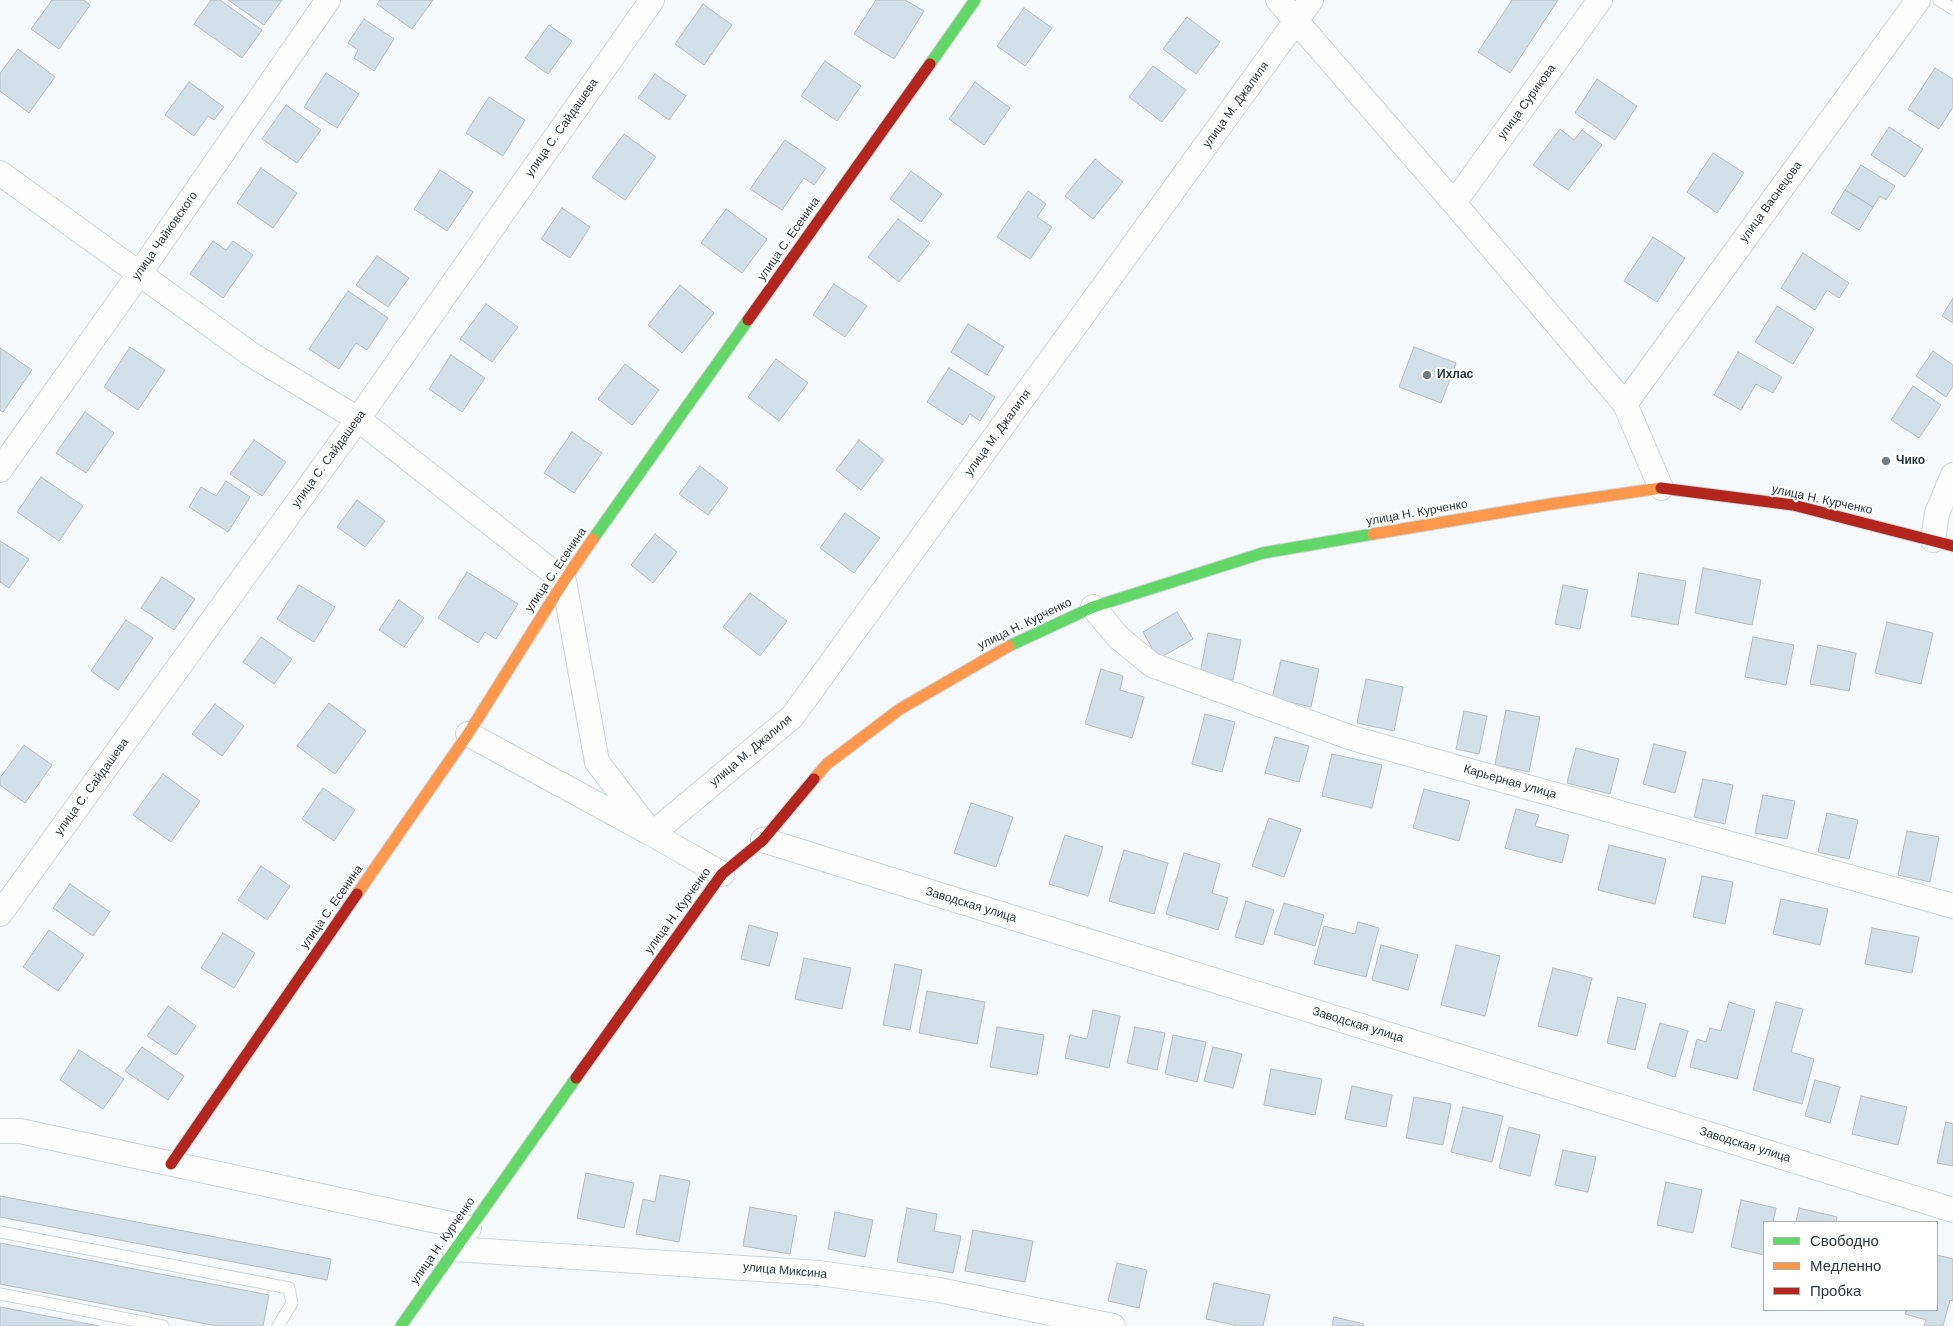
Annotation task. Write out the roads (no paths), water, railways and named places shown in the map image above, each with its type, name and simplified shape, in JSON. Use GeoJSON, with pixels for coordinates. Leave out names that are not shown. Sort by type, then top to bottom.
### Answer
{"type":"FeatureCollection","features":[{"type":"Feature","properties":{"kind":"main road","name":"улица С. Есенина"},"geometry":{"type":"LineString","coordinates":[[171,1164],[468,734],[564,581],[976,0]]}},
{"type":"Feature","properties":{"kind":"main road","name":"улица Н. Курченко"},"geometry":{"type":"LineString","coordinates":[[402,1326],[454,1249],[722,874],[763,840],[827,764],[900,708],[997,651],[1093,607],[1263,553],[1551,504],[1660,488],[1793,505],[1943,543]]}},
{"type":"Feature","properties":{"kind":"street","name":"улица Чайковского"},"geometry":{"type":"LineString","coordinates":[[0,470],[139,274],[328,0]]}},
{"type":"Feature","properties":{"kind":"street","name":"улица С. Сайдашева"},"geometry":{"type":"LineString","coordinates":[[0,914],[358,419],[652,0]]}},
{"type":"Feature","properties":{"kind":"street"},"geometry":{"type":"LineString","coordinates":[[1278,0],[1625,404],[1660,488]]}},
{"type":"Feature","properties":{"kind":"street","name":"улица М. Джалиля"},"geometry":{"type":"LineString","coordinates":[[652,834],[792,717],[1311,0]]}},
{"type":"Feature","properties":{"kind":"street","name":"улица Сурикова"},"geometry":{"type":"LineString","coordinates":[[1454,203],[1600,0]]}},
{"type":"Feature","properties":{"kind":"street","name":"улица Васнецова"},"geometry":{"type":"LineString","coordinates":[[1625,404],[1918,0]]}},
{"type":"Feature","properties":{"kind":"street"},"geometry":{"type":"LineString","coordinates":[[0,173],[252,355],[358,419],[564,581],[597,762],[652,834]]}},
{"type":"Feature","properties":{"kind":"street"},"geometry":{"type":"LineString","coordinates":[[1943,543],[1937,513],[1953,475]]}},
{"type":"Feature","properties":{"kind":"street","name":"Карьерная улица"},"geometry":{"type":"LineString","coordinates":[[1093,607],[1118,637],[1152,665],[1352,738],[1953,906]]}},
{"type":"Feature","properties":{"kind":"street"},"geometry":{"type":"LineString","coordinates":[[468,734],[722,874]]}},
{"type":"Feature","properties":{"kind":"street","name":"Заводская улица"},"geometry":{"type":"LineString","coordinates":[[763,840],[1953,1210]]}},
{"type":"Feature","properties":{"kind":"street"},"geometry":{"type":"LineString","coordinates":[[0,1132],[20,1131],[469,1228]]}},
{"type":"Feature","properties":{"kind":"street","name":"улица Миксина"},"geometry":{"type":"LineString","coordinates":[[454,1249],[818,1273],[940,1290],[1113,1326]]}},
{"type":"Feature","properties":{"kind":"lane"},"geometry":{"type":"LineString","coordinates":[[1939,0],[1953,9]]}},
{"type":"Feature","properties":{"kind":"lane"},"geometry":{"type":"LineString","coordinates":[[0,1232],[289,1288],[292,1303],[278,1326]]}},
{"type":"Feature","properties":{"kind":"lane"},"geometry":{"type":"LineString","coordinates":[[0,1294],[163,1326]]}},
{"type":"Feature","properties":{"kind":"place","name":"Ихлас"},"geometry":{"type":"Point","coordinates":[1427,375]}},
{"type":"Feature","properties":{"kind":"place","name":"Чико"},"geometry":{"type":"Point","coordinates":[1886,461]}}]}
